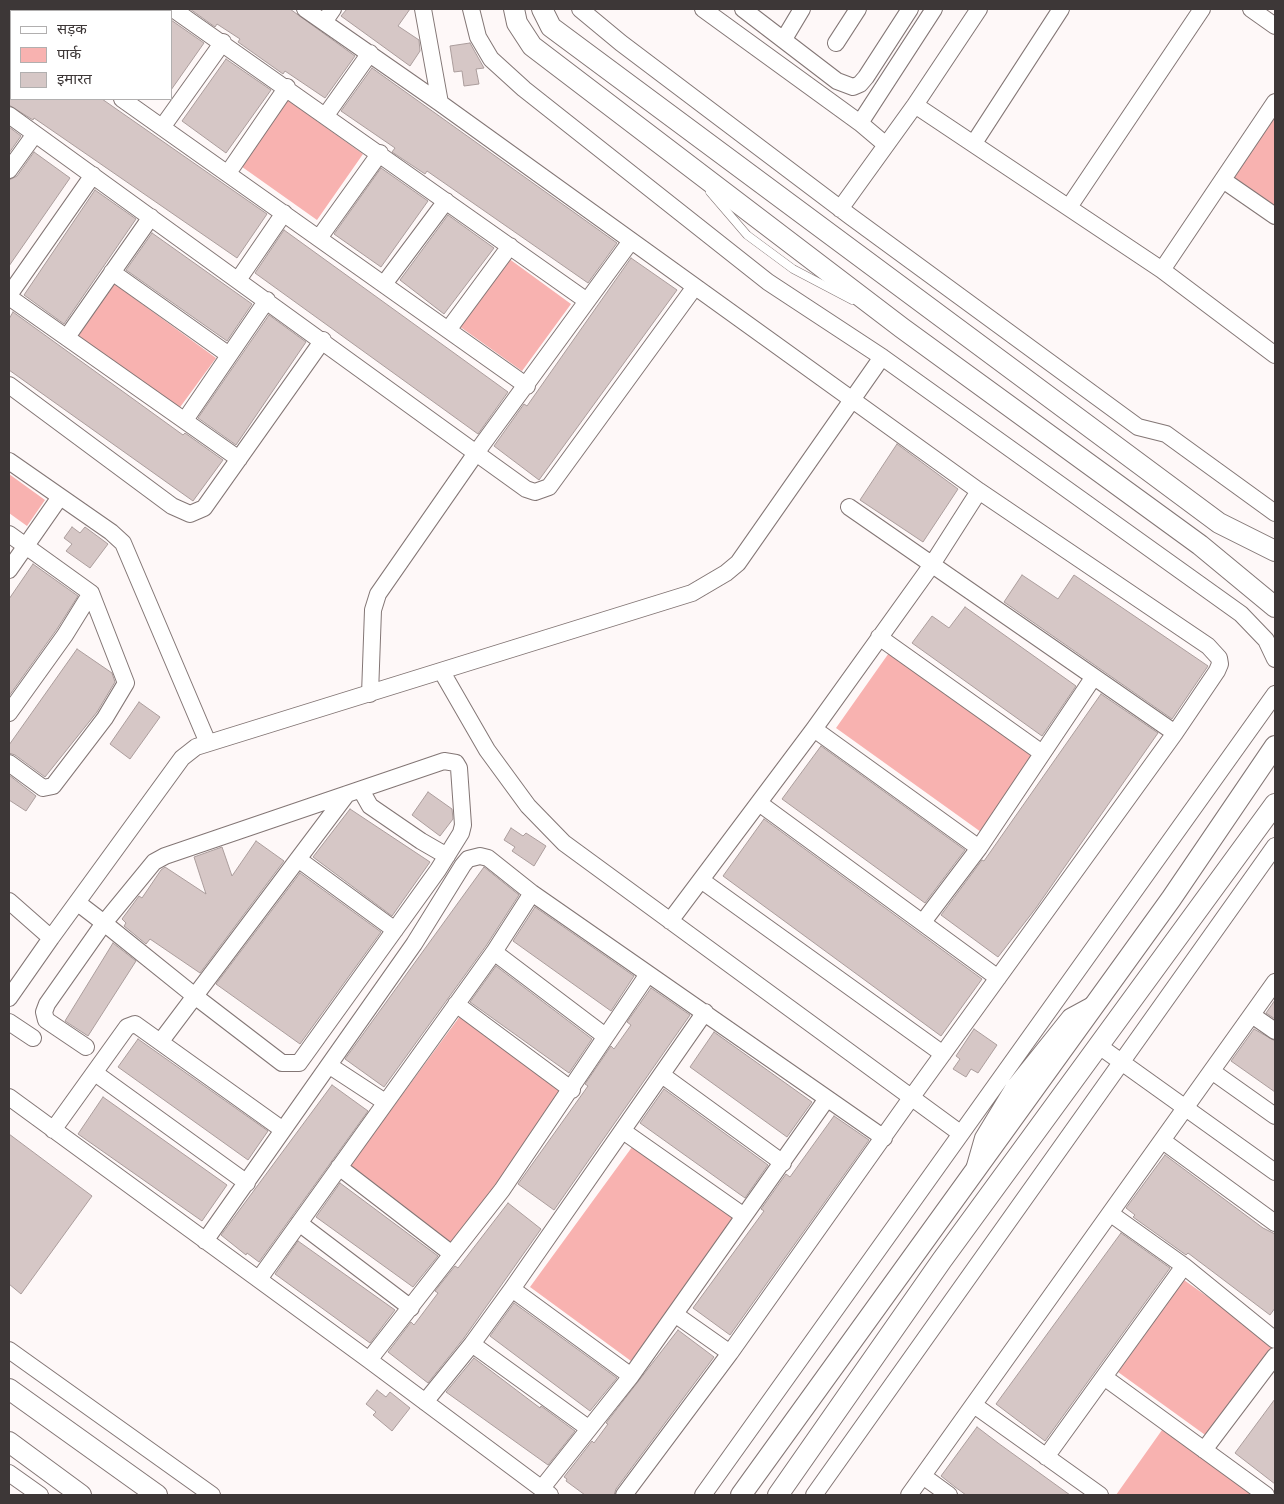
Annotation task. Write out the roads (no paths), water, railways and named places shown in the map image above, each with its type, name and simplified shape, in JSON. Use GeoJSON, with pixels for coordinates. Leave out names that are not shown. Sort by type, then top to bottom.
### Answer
{"type":"FeatureCollection","features":[{"type":"Feature","properties":{"kind":"street"},"geometry":{"type":"LineString","coordinates":[[173,9],[287,87],[587,302]]}},
{"type":"Feature","properties":{"kind":"street"},"geometry":{"type":"LineString","coordinates":[[305,9],[328,15],[370,54],[631,240],[694,288],[979,491],[1215,650],[1220,664],[1174,733],[730,1353],[624,1495]]}},
{"type":"Feature","properties":{"kind":"street"},"geometry":{"type":"LineString","coordinates":[[423,9],[440,103]]}},
{"type":"Feature","properties":{"kind":"street"},"geometry":{"type":"LineString","coordinates":[[471,9],[478,37],[491,59],[524,89],[768,282],[882,357],[1241,614],[1266,640],[1275,659]]}},
{"type":"Feature","properties":{"kind":"street"},"geometry":{"type":"LineString","coordinates":[[514,9],[517,23],[532,46],[679,156],[902,328],[1200,545],[1275,607]]}},
{"type":"Feature","properties":{"kind":"street"},"geometry":{"type":"LineString","coordinates":[[542,9],[551,27],[1212,518],[1275,551]]}},
{"type":"Feature","properties":{"kind":"street"},"geometry":{"type":"LineString","coordinates":[[580,9],[621,43],[840,208],[1138,427],[1166,434],[1275,513]]}},
{"type":"Feature","properties":{"kind":"street"},"geometry":{"type":"LineString","coordinates":[[703,9],[860,123],[886,145]]}},
{"type":"Feature","properties":{"kind":"street"},"geometry":{"type":"LineString","coordinates":[[743,9],[837,81],[853,88],[866,77],[910,9]]}},
{"type":"Feature","properties":{"kind":"street"},"geometry":{"type":"LineString","coordinates":[[784,39],[802,9]]}},
{"type":"Feature","properties":{"kind":"street"},"geometry":{"type":"LineString","coordinates":[[836,43],[858,9]]}},
{"type":"Feature","properties":{"kind":"street"},"geometry":{"type":"LineString","coordinates":[[860,123],[934,9]]}},
{"type":"Feature","properties":{"kind":"street"},"geometry":{"type":"LineString","coordinates":[[840,208],[915,105],[979,9]]}},
{"type":"Feature","properties":{"kind":"street"},"geometry":{"type":"LineString","coordinates":[[974,143],[1061,9]]}},
{"type":"Feature","properties":{"kind":"street"},"geometry":{"type":"LineString","coordinates":[[1069,207],[1202,9]]}},
{"type":"Feature","properties":{"kind":"street"},"geometry":{"type":"LineString","coordinates":[[1250,9],[1275,26]]}},
{"type":"Feature","properties":{"kind":"street"},"geometry":{"type":"LineString","coordinates":[[163,126],[223,42]]}},
{"type":"Feature","properties":{"kind":"street"},"geometry":{"type":"LineString","coordinates":[[326,115],[370,54]]}},
{"type":"Feature","properties":{"kind":"street"},"geometry":{"type":"LineString","coordinates":[[228,172],[287,87]]}},
{"type":"Feature","properties":{"kind":"street"},"geometry":{"type":"LineString","coordinates":[[124,100],[228,172],[526,386]]}},
{"type":"Feature","properties":{"kind":"street"},"geometry":{"type":"LineString","coordinates":[[1162,270],[1275,102]]}},
{"type":"Feature","properties":{"kind":"street"},"geometry":{"type":"LineString","coordinates":[[915,105],[1162,270],[1275,355]]}},
{"type":"Feature","properties":{"kind":"street"},"geometry":{"type":"LineString","coordinates":[[9,116],[323,340],[526,489],[535,492],[549,487],[694,288]]}},
{"type":"Feature","properties":{"kind":"street"},"geometry":{"type":"LineString","coordinates":[[9,170],[34,134]]}},
{"type":"Feature","properties":{"kind":"street"},"geometry":{"type":"LineString","coordinates":[[320,238],[380,153]]}},
{"type":"Feature","properties":{"kind":"street"},"geometry":{"type":"LineString","coordinates":[[93,175],[9,296],[239,458]]}},
{"type":"Feature","properties":{"kind":"street"},"geometry":{"type":"LineString","coordinates":[[1223,180],[1275,216]]}},
{"type":"Feature","properties":{"kind":"street"},"geometry":{"type":"LineString","coordinates":[[384,284],[446,201]]}},
{"type":"Feature","properties":{"kind":"street"},"geometry":{"type":"LineString","coordinates":[[238,280],[284,213]]}},
{"type":"Feature","properties":{"kind":"street"},"geometry":{"type":"LineString","coordinates":[[66,337],[151,217]]}},
{"type":"Feature","properties":{"kind":"street"},"geometry":{"type":"LineString","coordinates":[[370,694],[374,610],[378,594],[476,453],[631,240]]}},
{"type":"Feature","properties":{"kind":"street"},"geometry":{"type":"LineString","coordinates":[[448,330],[510,246]]}},
{"type":"Feature","properties":{"kind":"street"},"geometry":{"type":"LineString","coordinates":[[112,272],[229,355]]}},
{"type":"Feature","properties":{"kind":"street"},"geometry":{"type":"LineString","coordinates":[[185,420],[267,300]]}},
{"type":"Feature","properties":{"kind":"street"},"geometry":{"type":"LineString","coordinates":[[9,385],[182,512],[190,514],[204,508],[323,340]]}},
{"type":"Feature","properties":{"kind":"street"},"geometry":{"type":"LineString","coordinates":[[9,998],[182,758],[196,747],[692,593],[726,573],[738,563],[882,357]]}},
{"type":"Feature","properties":{"kind":"street"},"geometry":{"type":"LineString","coordinates":[[9,461],[118,538],[126,549],[208,743]]}},
{"type":"Feature","properties":{"kind":"street"},"geometry":{"type":"LineString","coordinates":[[670,921],[814,729],[931,566],[979,491]]}},
{"type":"Feature","properties":{"kind":"street"},"geometry":{"type":"LineString","coordinates":[[9,570],[60,497]]}},
{"type":"Feature","properties":{"kind":"street"},"geometry":{"type":"LineString","coordinates":[[849,507],[1092,678],[1174,733]]}},
{"type":"Feature","properties":{"kind":"street"},"geometry":{"type":"LineString","coordinates":[[9,534],[91,594],[125,676],[126,683],[123,690],[54,786],[43,788],[9,763]]}},
{"type":"Feature","properties":{"kind":"street"},"geometry":{"type":"LineString","coordinates":[[9,713],[91,594]]}},
{"type":"Feature","properties":{"kind":"street"},"geometry":{"type":"LineString","coordinates":[[879,637],[1042,753]]}},
{"type":"Feature","properties":{"kind":"street"},"geometry":{"type":"LineString","coordinates":[[442,672],[486,750],[528,806],[564,843],[960,1133]]}},
{"type":"Feature","properties":{"kind":"street"},"geometry":{"type":"LineString","coordinates":[[923,922],[979,848],[1092,678]]}},
{"type":"Feature","properties":{"kind":"street"},"geometry":{"type":"LineString","coordinates":[[703,1495],[1275,694]]}},
{"type":"Feature","properties":{"kind":"street"},"geometry":{"type":"LineString","coordinates":[[814,729],[979,848]]}},
{"type":"Feature","properties":{"kind":"street"},"geometry":{"type":"LineString","coordinates":[[741,1495],[1098,1002],[1275,746]]}},
{"type":"Feature","properties":{"kind":"street"},"geometry":{"type":"LineString","coordinates":[[78,903],[104,924],[196,997],[282,1063],[299,1063],[447,856],[461,833],[463,825],[460,774],[456,763],[444,761],[164,856],[154,862],[104,924],[47,1004],[44,1012],[46,1020],[86,1047]]}},
{"type":"Feature","properties":{"kind":"street"},"geometry":{"type":"LineString","coordinates":[[354,792],[370,806],[420,841],[447,856]]}},
{"type":"Feature","properties":{"kind":"street"},"geometry":{"type":"LineString","coordinates":[[161,1041],[196,997],[298,859],[354,792]]}},
{"type":"Feature","properties":{"kind":"street"},"geometry":{"type":"LineString","coordinates":[[759,803],[998,978]]}},
{"type":"Feature","properties":{"kind":"street"},"geometry":{"type":"LineString","coordinates":[[778,1495],[942,1260],[1275,804]]}},
{"type":"Feature","properties":{"kind":"street"},"geometry":{"type":"LineString","coordinates":[[814,1495],[1123,1063],[1275,846]]}},
{"type":"Feature","properties":{"kind":"street"},"geometry":{"type":"LineString","coordinates":[[206,1241],[414,944],[468,859],[480,856],[488,858],[532,893],[705,1012],[826,1100],[884,1138]]}},
{"type":"Feature","properties":{"kind":"street"},"geometry":{"type":"LineString","coordinates":[[298,859],[394,930]]}},
{"type":"Feature","properties":{"kind":"street"},"geometry":{"type":"LineString","coordinates":[[700,880],[943,1054]]}},
{"type":"Feature","properties":{"kind":"street"},"geometry":{"type":"LineString","coordinates":[[259,1279],[494,952],[532,893]]}},
{"type":"Feature","properties":{"kind":"street"},"geometry":{"type":"LineString","coordinates":[[11,907],[51,938]]}},
{"type":"Feature","properties":{"kind":"street"},"geometry":{"type":"LineString","coordinates":[[494,952],[605,1036]]}},
{"type":"Feature","properties":{"kind":"street"},"geometry":{"type":"LineString","coordinates":[[369,1360],[502,1190],[572,1090],[605,1036],[648,974]]}},
{"type":"Feature","properties":{"kind":"street"},"geometry":{"type":"LineString","coordinates":[[909,1495],[1213,1072],[1275,982]]}},
{"type":"Feature","properties":{"kind":"street"},"geometry":{"type":"LineString","coordinates":[[456,1004],[572,1090]]}},
{"type":"Feature","properties":{"kind":"street"},"geometry":{"type":"LineString","coordinates":[[425,1402],[472,1344],[512,1289],[705,1012]]}},
{"type":"Feature","properties":{"kind":"street"},"geometry":{"type":"LineString","coordinates":[[1252,1015],[1275,1031]]}},
{"type":"Feature","properties":{"kind":"street"},"geometry":{"type":"LineString","coordinates":[[9,1022],[33,1038]]}},
{"type":"Feature","properties":{"kind":"street"},"geometry":{"type":"LineString","coordinates":[[53,1130],[127,1027],[132,1025],[139,1026],[161,1041],[283,1130]]}},
{"type":"Feature","properties":{"kind":"street"},"geometry":{"type":"LineString","coordinates":[[1099,1046],[1275,1172]]}},
{"type":"Feature","properties":{"kind":"street"},"geometry":{"type":"LineString","coordinates":[[330,1066],[385,1102]]}},
{"type":"Feature","properties":{"kind":"street"},"geometry":{"type":"LineString","coordinates":[[1213,1072],[1275,1116]]}},
{"type":"Feature","properties":{"kind":"street"},"geometry":{"type":"LineString","coordinates":[[95,1073],[247,1183]]}},
{"type":"Feature","properties":{"kind":"street"},"geometry":{"type":"LineString","coordinates":[[662,1075],[783,1163]]}},
{"type":"Feature","properties":{"kind":"street"},"geometry":{"type":"LineString","coordinates":[[9,1097],[259,1279],[546,1492],[588,1428],[631,1376],[676,1314],[826,1100]]}},
{"type":"Feature","properties":{"kind":"street"},"geometry":{"type":"LineString","coordinates":[[623,1132],[744,1216]]}},
{"type":"Feature","properties":{"kind":"street"},"geometry":{"type":"LineString","coordinates":[[1163,1141],[1275,1223]]}},
{"type":"Feature","properties":{"kind":"street"},"geometry":{"type":"LineString","coordinates":[[339,1167],[452,1254]]}},
{"type":"Feature","properties":{"kind":"street"},"geometry":{"type":"LineString","coordinates":[[1111,1214],[1184,1266],[1275,1340]]}},
{"type":"Feature","properties":{"kind":"street"},"geometry":{"type":"LineString","coordinates":[[299,1222],[411,1308]]}},
{"type":"Feature","properties":{"kind":"street"},"geometry":{"type":"LineString","coordinates":[[1046,1457],[1184,1266]]}},
{"type":"Feature","properties":{"kind":"street"},"geometry":{"type":"LineString","coordinates":[[512,1289],[631,1376]]}},
{"type":"Feature","properties":{"kind":"street"},"geometry":{"type":"LineString","coordinates":[[676,1314],[730,1353]]}},
{"type":"Feature","properties":{"kind":"street"},"geometry":{"type":"LineString","coordinates":[[472,1344],[588,1428]]}},
{"type":"Feature","properties":{"kind":"street"},"geometry":{"type":"LineString","coordinates":[[9,1350],[212,1495]]}},
{"type":"Feature","properties":{"kind":"street"},"geometry":{"type":"LineString","coordinates":[[1204,1450],[1275,1356]]}},
{"type":"Feature","properties":{"kind":"street"},"geometry":{"type":"LineString","coordinates":[[1104,1377],[1266,1495]]}},
{"type":"Feature","properties":{"kind":"street"},"geometry":{"type":"LineString","coordinates":[[9,1389],[157,1495]]}},
{"type":"Feature","properties":{"kind":"street"},"geometry":{"type":"LineString","coordinates":[[974,1405],[1100,1495]]}},
{"type":"Feature","properties":{"kind":"street"},"geometry":{"type":"LineString","coordinates":[[9,1442],[81,1495]]}},
{"type":"Feature","properties":{"kind":"street"},"geometry":{"type":"LineString","coordinates":[[9,1474],[40,1495]]}},
{"type":"Feature","properties":{"kind":"street"},"geometry":{"type":"LineString","coordinates":[[923,1476],[949,1495]]}}]}
